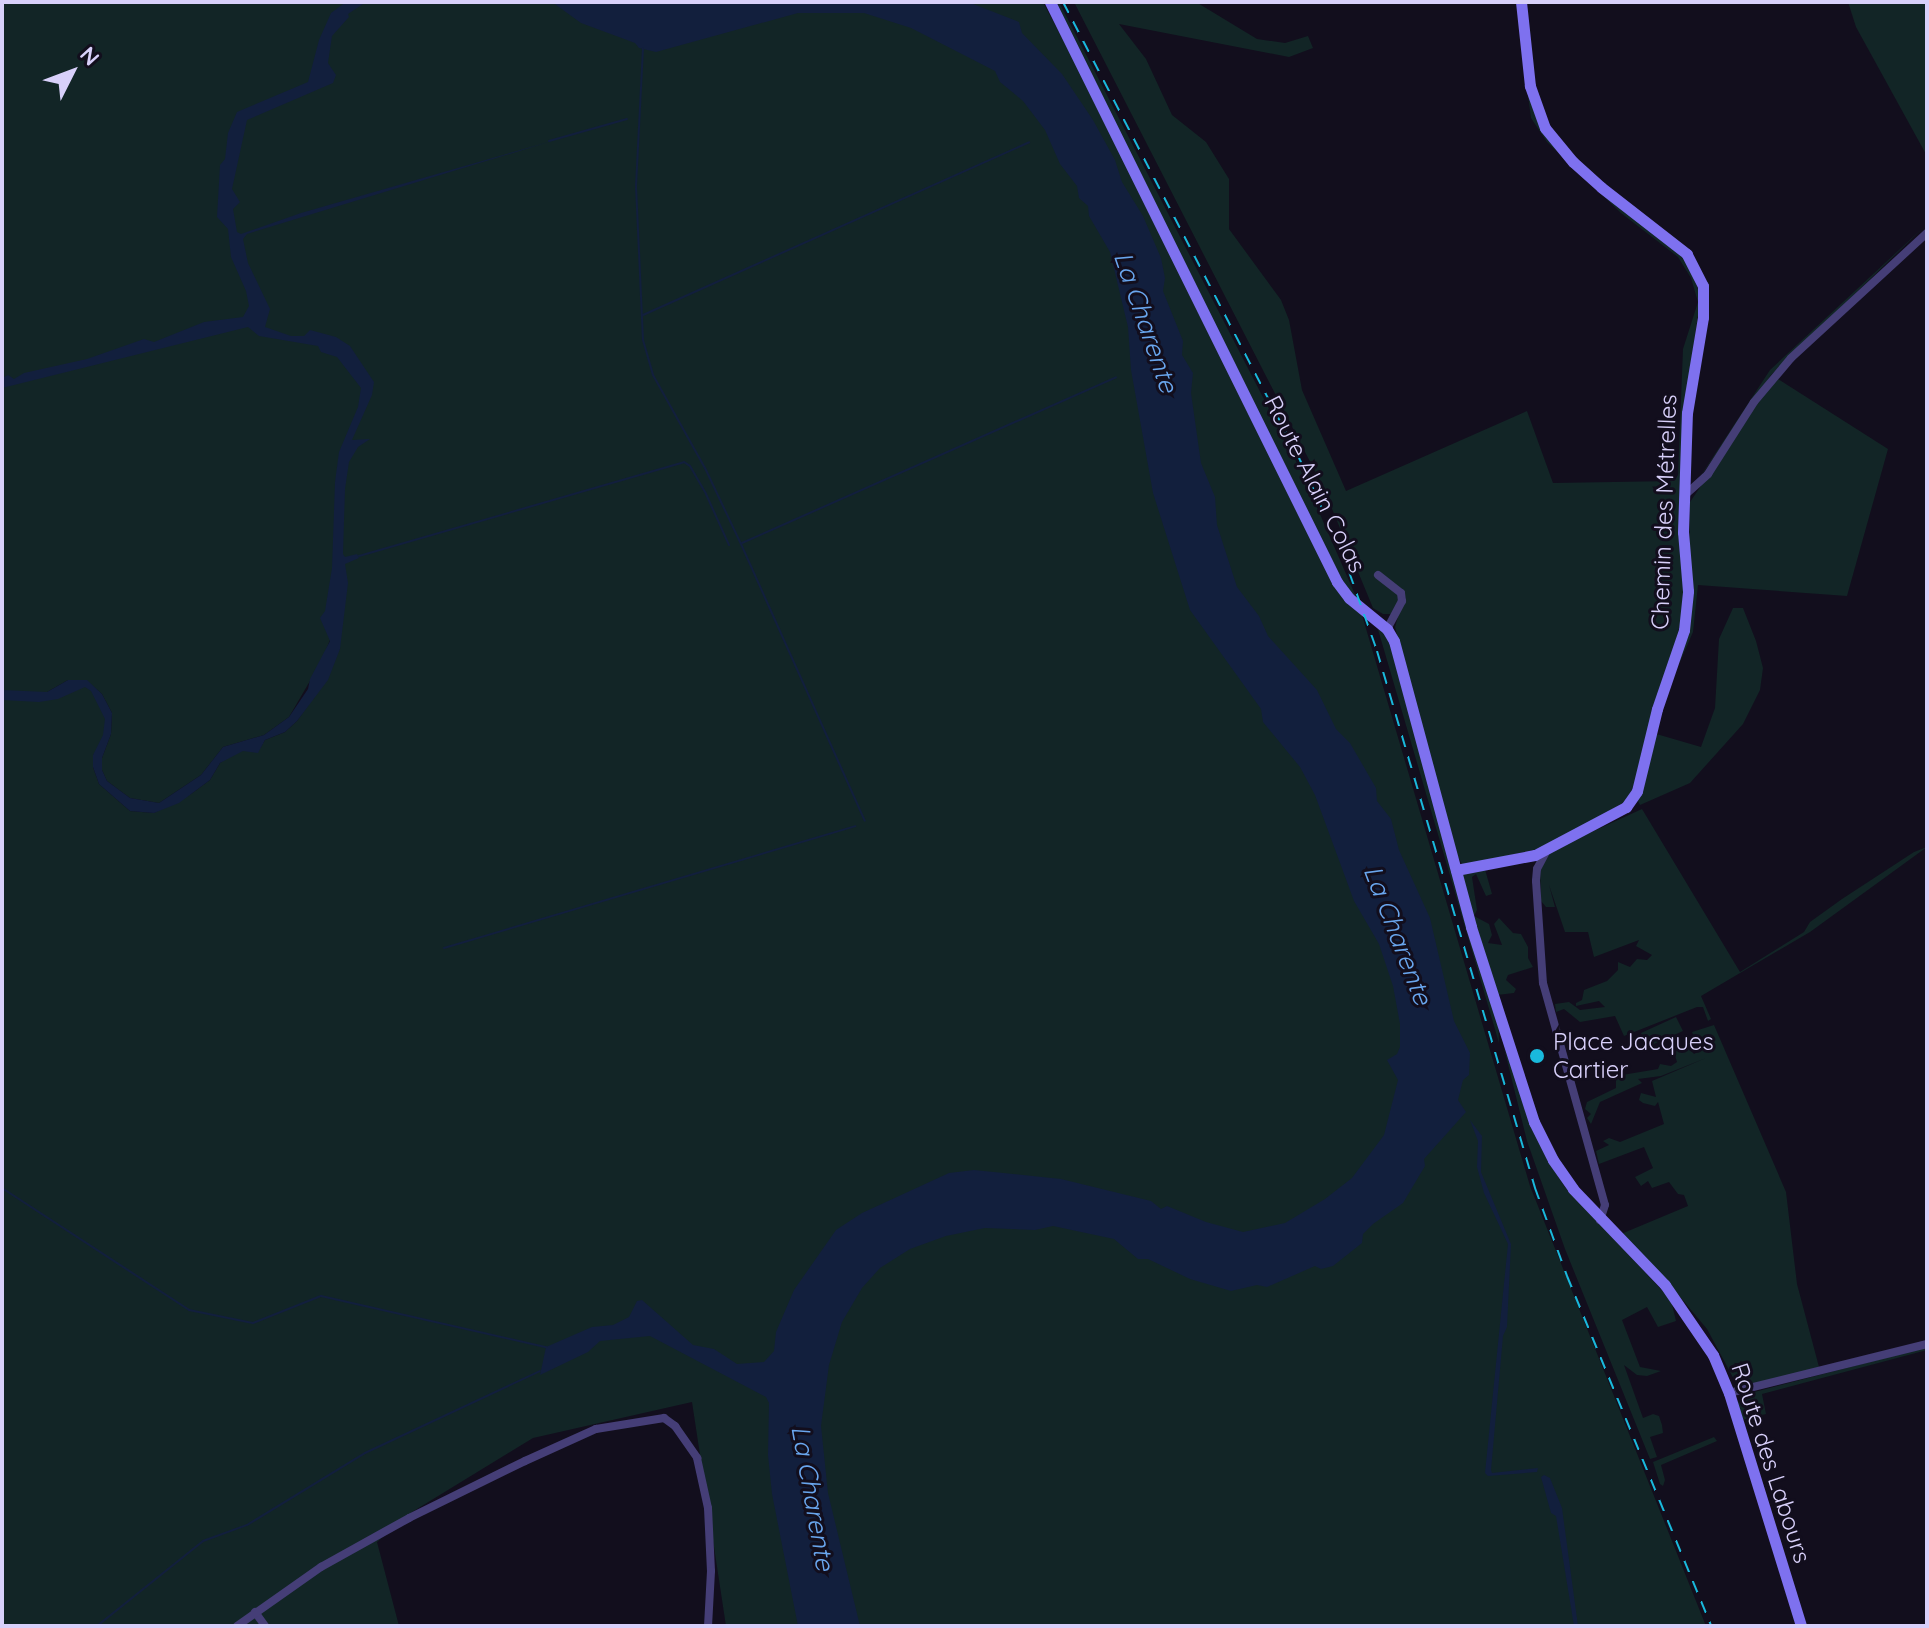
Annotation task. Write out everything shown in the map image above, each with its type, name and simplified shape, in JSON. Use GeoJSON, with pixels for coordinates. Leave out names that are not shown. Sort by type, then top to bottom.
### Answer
{"type":"FeatureCollection","features":[{"type":"Feature","properties":{"kind":"street","name":"Route Alain Colas"},"geometry":{"type":"LineString","coordinates":[[1050,2],[1337,582],[1349,598],[1387,629],[1401,661],[1456,870],[1534,1122],[1562,1174],[1627,1247]]}},
{"type":"Feature","properties":{"kind":"street","name":"Chemin des Métrelles"},"geometry":{"type":"LineString","coordinates":[[1456,870],[1535,855],[1626,807],[1637,791],[1657,709],[1684,630],[1688,591],[1685,495],[1687,413],[1703,317],[1703,286],[1687,254],[1601,187],[1545,128],[1530,86],[1521,2]]}},
{"type":"Feature","properties":{"kind":"street"},"geometry":{"type":"LineString","coordinates":[[1685,495],[1708,474],[1754,402],[1791,358],[1927,233]]}},
{"type":"Feature","properties":{"kind":"street"},"geometry":{"type":"LineString","coordinates":[[1378,575],[1401,593],[1402,601],[1387,629]]}},
{"type":"Feature","properties":{"kind":"street"},"geometry":{"type":"LineString","coordinates":[[1548,849],[1537,869],[1536,881],[1543,983],[1604,1200],[1605,1211],[1600,1220]]}},
{"type":"Feature","properties":{"kind":"street","name":"Route des Labours"},"geometry":{"type":"LineString","coordinates":[[1627,1247],[1665,1285],[1692,1320],[1729,1393],[1801,1626]]}},
{"type":"Feature","properties":{"kind":"street"},"geometry":{"type":"LineString","coordinates":[[1729,1393],[1927,1344]]}},
{"type":"Feature","properties":{"kind":"street"},"geometry":{"type":"LineString","coordinates":[[237,1626],[321,1567],[525,1461],[596,1429],[664,1418],[675,1426],[697,1458],[708,1508],[711,1571],[708,1626]]}},
{"type":"Feature","properties":{"kind":"street"},"geometry":{"type":"LineString","coordinates":[[255,1612],[265,1626]]}},
{"type":"Feature","properties":{"kind":"green space"},"geometry":{"type":"Polygon","coordinates":[[[2,2],[1043,2],[1139,184],[1167,248],[1172,250],[1232,380],[1239,383],[1238,391],[1299,514],[1307,521],[1307,529],[1335,586],[1362,615],[1530,1186],[1706,1626],[726,1626],[692,1402],[533,1438],[412,1512],[377,1542],[399,1626],[2,1626],[2,2]],[[340,618],[330,619],[330,640],[321,662],[289,717],[264,735],[223,747],[201,775],[159,803],[130,798],[107,781],[102,770],[102,758],[111,734],[112,713],[102,694],[87,681],[68,680],[47,692],[9,693],[51,694],[73,684],[91,687],[105,709],[106,725],[101,748],[93,755],[93,767],[99,784],[130,811],[154,813],[191,794],[210,780],[220,763],[239,750],[259,750],[265,740],[285,732],[297,721],[324,683],[330,655],[340,649],[340,618]]]}},
{"type":"Feature","properties":{"kind":"green space"},"geometry":{"type":"Polygon","coordinates":[[[1056,2],[1059,2],[1302,473],[1357,599],[1343,584],[1056,2]]]}},
{"type":"Feature","properties":{"kind":"green space"},"geometry":{"type":"Polygon","coordinates":[[[1074,2],[1196,2],[1257,39],[1285,43],[1308,36],[1313,48],[1289,57],[1119,24],[1146,59],[1172,115],[1206,142],[1229,179],[1229,229],[1281,300],[1289,320],[1302,390],[1346,491],[1527,411],[1553,483],[1674,481],[1678,475],[1683,349],[1698,302],[1691,278],[1678,257],[1621,213],[1547,142],[1531,118],[1526,81],[1543,131],[1684,255],[1701,296],[1692,355],[1683,614],[1638,778],[1628,800],[1546,847],[1463,866],[1457,855],[1395,627],[1399,614],[1383,614],[1373,608],[1323,487],[1074,2]]]}},
{"type":"Feature","properties":{"kind":"green space"},"geometry":{"type":"Polygon","coordinates":[[[1848,2],[1927,2],[1927,156],[1856,27],[1848,2]]]}},
{"type":"Feature","properties":{"kind":"green space"},"geometry":{"type":"Polygon","coordinates":[[[1927,224],[1771,375],[1696,483],[1770,370],[1927,224]]]}},
{"type":"Feature","properties":{"kind":"green space"},"geometry":{"type":"Polygon","coordinates":[[[1775,377],[1888,449],[1847,596],[1698,585],[1693,632],[1679,664],[1688,631],[1690,502],[1775,377]]]}},
{"type":"Feature","properties":{"kind":"green space"},"geometry":{"type":"Polygon","coordinates":[[[1733,608],[1743,608],[1756,641],[1763,668],[1760,690],[1743,724],[1690,783],[1640,805],[1638,801],[1653,733],[1701,747],[1715,708],[1719,639],[1733,608]]]}},
{"type":"Feature","properties":{"kind":"green space"},"geometry":{"type":"Polygon","coordinates":[[[1377,626],[1388,638],[1461,876],[1465,871],[1484,866],[1492,894],[1486,896],[1476,874],[1472,877],[1477,910],[1474,916],[1489,924],[1492,935],[1488,943],[1502,945],[1494,924],[1499,918],[1513,933],[1521,934],[1528,947],[1528,958],[1533,967],[1508,975],[1506,980],[1516,989],[1514,993],[1497,995],[1499,1043],[1377,626]]]}},
{"type":"Feature","properties":{"kind":"green space"},"geometry":{"type":"Polygon","coordinates":[[[1642,809],[1740,972],[1804,932],[1810,922],[1842,899],[1914,852],[1927,847],[1810,932],[1701,996],[1711,1019],[1708,1021],[1703,1007],[1697,1007],[1624,1036],[1615,1016],[1580,1022],[1564,1009],[1556,1012],[1555,1004],[1569,1002],[1580,1010],[1605,1007],[1599,1001],[1576,1006],[1576,1003],[1582,1000],[1584,990],[1607,981],[1618,970],[1618,962],[1630,967],[1637,959],[1647,960],[1652,955],[1636,946],[1639,940],[1594,957],[1588,932],[1565,932],[1549,885],[1555,907],[1546,907],[1541,901],[1540,869],[1552,850],[1642,809]]]}},
{"type":"Feature","properties":{"kind":"green space"},"geometry":{"type":"Polygon","coordinates":[[[1676,1017],[1683,1031],[1647,1047],[1641,1033],[1676,1017]]]}},
{"type":"Feature","properties":{"kind":"green space"},"geometry":{"type":"Polygon","coordinates":[[[1714,1025],[1786,1192],[1797,1284],[1819,1367],[1746,1386],[1737,1385],[1707,1329],[1655,1267],[1621,1234],[1688,1206],[1684,1195],[1678,1194],[1669,1182],[1652,1188],[1648,1181],[1641,1186],[1635,1177],[1653,1168],[1644,1147],[1599,1164],[1596,1151],[1609,1145],[1603,1141],[1609,1138],[1620,1142],[1664,1124],[1658,1102],[1655,1106],[1643,1103],[1639,1100],[1641,1093],[1656,1097],[1652,1081],[1706,1058],[1661,1076],[1638,1079],[1642,1083],[1600,1102],[1591,1124],[1587,1118],[1591,1114],[1585,1109],[1587,1102],[1616,1088],[1616,1076],[1658,1069],[1660,1064],[1671,1066],[1677,1062],[1674,1052],[1686,1045],[1694,1054],[1699,1051],[1692,1032],[1714,1025]]]}},
{"type":"Feature","properties":{"kind":"green space"},"geometry":{"type":"Polygon","coordinates":[[[1504,1048],[1548,1161],[1565,1187],[1671,1300],[1676,1321],[1658,1327],[1647,1307],[1622,1320],[1640,1367],[1661,1371],[1647,1376],[1637,1375],[1624,1365],[1643,1418],[1653,1414],[1659,1416],[1663,1433],[1650,1437],[1657,1457],[1650,1459],[1565,1249],[1527,1141],[1504,1048]]]}},
{"type":"Feature","properties":{"kind":"green space"},"geometry":{"type":"Polygon","coordinates":[[[1927,1347],[1927,1350],[1762,1394],[1766,1414],[1742,1420],[1737,1404],[1743,1395],[1927,1347]]]}},
{"type":"Feature","properties":{"kind":"green space"},"geometry":{"type":"Polygon","coordinates":[[[1714,1437],[1717,1441],[1661,1465],[1665,1480],[1663,1486],[1660,1484],[1653,1462],[1714,1437]]]}},
{"type":"Feature","properties":{"kind":"water"},"geometry":{"type":"Polygon","coordinates":[[[346,2],[366,2],[348,14],[349,17],[332,36],[328,63],[336,75],[333,83],[247,120],[232,189],[240,202],[233,209],[237,232],[241,234],[301,213],[552,141],[247,234],[243,239],[248,263],[270,309],[265,327],[291,336],[304,336],[310,330],[336,337],[350,346],[374,382],[372,395],[352,440],[370,439],[358,447],[349,462],[345,489],[343,554],[345,557],[357,554],[359,558],[345,564],[348,583],[340,649],[328,680],[297,721],[285,732],[265,740],[258,753],[243,751],[220,763],[210,780],[179,803],[154,813],[130,811],[99,784],[93,767],[93,755],[103,735],[105,719],[91,691],[85,687],[58,699],[39,702],[2,700],[2,690],[47,692],[68,680],[87,680],[102,694],[112,713],[111,734],[102,758],[102,770],[107,781],[130,798],[159,803],[201,775],[223,747],[264,735],[289,717],[308,689],[330,641],[320,618],[325,611],[332,568],[335,482],[339,452],[358,407],[361,388],[337,357],[321,352],[318,346],[259,336],[248,327],[2,388],[2,378],[8,375],[14,379],[24,373],[87,359],[144,339],[154,342],[204,322],[243,317],[249,306],[246,291],[231,257],[228,229],[217,217],[220,165],[225,159],[228,133],[237,112],[308,82],[319,40],[331,13],[346,2]]]}},
{"type":"Feature","properties":{"kind":"water","name":"La Charente"},"geometry":{"type":"Polygon","coordinates":[[[552,2],[968,2],[1019,22],[1022,33],[1062,74],[1093,120],[1115,160],[1122,182],[1143,216],[1161,258],[1165,278],[1163,291],[1183,341],[1182,355],[1193,373],[1191,393],[1201,463],[1215,497],[1217,525],[1237,587],[1259,616],[1268,636],[1317,690],[1336,729],[1350,743],[1376,788],[1377,801],[1391,819],[1399,850],[1430,918],[1454,1021],[1470,1053],[1469,1075],[1463,1080],[1458,1100],[1466,1112],[1424,1159],[1425,1166],[1403,1203],[1373,1224],[1363,1234],[1362,1243],[1333,1266],[1321,1269],[1315,1266],[1267,1287],[1257,1285],[1231,1291],[1190,1279],[1148,1259],[1138,1259],[1114,1239],[1053,1226],[1035,1230],[985,1228],[946,1236],[910,1249],[880,1268],[862,1288],[842,1322],[829,1365],[821,1426],[828,1493],[860,1626],[798,1626],[772,1494],[768,1455],[769,1403],[766,1397],[650,1336],[600,1341],[588,1352],[540,1375],[546,1347],[592,1327],[613,1325],[629,1317],[637,1301],[642,1300],[693,1345],[714,1349],[737,1364],[764,1362],[774,1351],[776,1332],[794,1290],[836,1230],[862,1213],[949,1173],[974,1170],[1061,1179],[1151,1201],[1161,1209],[1167,1206],[1206,1222],[1243,1232],[1285,1223],[1352,1178],[1384,1135],[1398,1080],[1387,1060],[1397,1054],[1400,1047],[1400,1024],[1393,986],[1379,944],[1354,901],[1315,795],[1300,767],[1263,722],[1261,709],[1190,610],[1153,493],[1131,370],[1128,327],[1110,252],[1089,216],[1088,206],[1079,198],[1077,186],[1060,164],[1045,130],[1023,101],[1000,82],[995,71],[911,28],[864,13],[798,13],[656,52],[639,48],[635,43],[581,23],[552,2]]]}},
{"type":"Feature","properties":{"kind":"water"},"geometry":{"type":"Polygon","coordinates":[[[1470,1120],[1482,1136],[1481,1172],[1511,1244],[1507,1327],[1503,1336],[1491,1470],[1492,1473],[1538,1468],[1537,1472],[1488,1476],[1485,1473],[1508,1244],[1484,1193],[1477,1167],[1478,1141],[1470,1120]]]}},
{"type":"Feature","properties":{"kind":"water"},"geometry":{"type":"Polygon","coordinates":[[[1541,1477],[1550,1478],[1562,1508],[1578,1626],[1574,1626],[1556,1516],[1551,1513],[1541,1477]]]}},
{"type":"Feature","properties":{"kind":"waterway"},"geometry":{"type":"LineString","coordinates":[[643,48],[636,186],[643,340],[653,375],[705,468],[865,821]]}},
{"type":"Feature","properties":{"kind":"waterway"},"geometry":{"type":"LineString","coordinates":[[549,141],[627,119]]}},
{"type":"Feature","properties":{"kind":"waterway"},"geometry":{"type":"LineString","coordinates":[[643,315],[1029,142]]}},
{"type":"Feature","properties":{"kind":"waterway"},"geometry":{"type":"LineString","coordinates":[[742,543],[1116,377]]}},
{"type":"Feature","properties":{"kind":"waterway"},"geometry":{"type":"LineString","coordinates":[[359,556],[684,462],[690,466],[706,494],[729,545]]}},
{"type":"Feature","properties":{"kind":"waterway"},"geometry":{"type":"LineString","coordinates":[[444,948],[855,826]]}},
{"type":"Feature","properties":{"kind":"waterway"},"geometry":{"type":"LineString","coordinates":[[2,1188],[189,1310],[253,1323],[321,1296],[546,1347]]}},
{"type":"Feature","properties":{"kind":"waterway"},"geometry":{"type":"LineString","coordinates":[[97,1626],[203,1541],[247,1525],[365,1453],[540,1371]]}},
{"type":"Feature","properties":{"kind":"railway"},"geometry":{"type":"LineString","coordinates":[[1063,2],[1300,460],[1342,552],[1377,651],[1535,1188],[1567,1276],[1711,1626]]}},
{"type":"Feature","properties":{"kind":"place","name":"Place Jacques Cartier"},"geometry":{"type":"Point","coordinates":[1537,1056]}}]}
